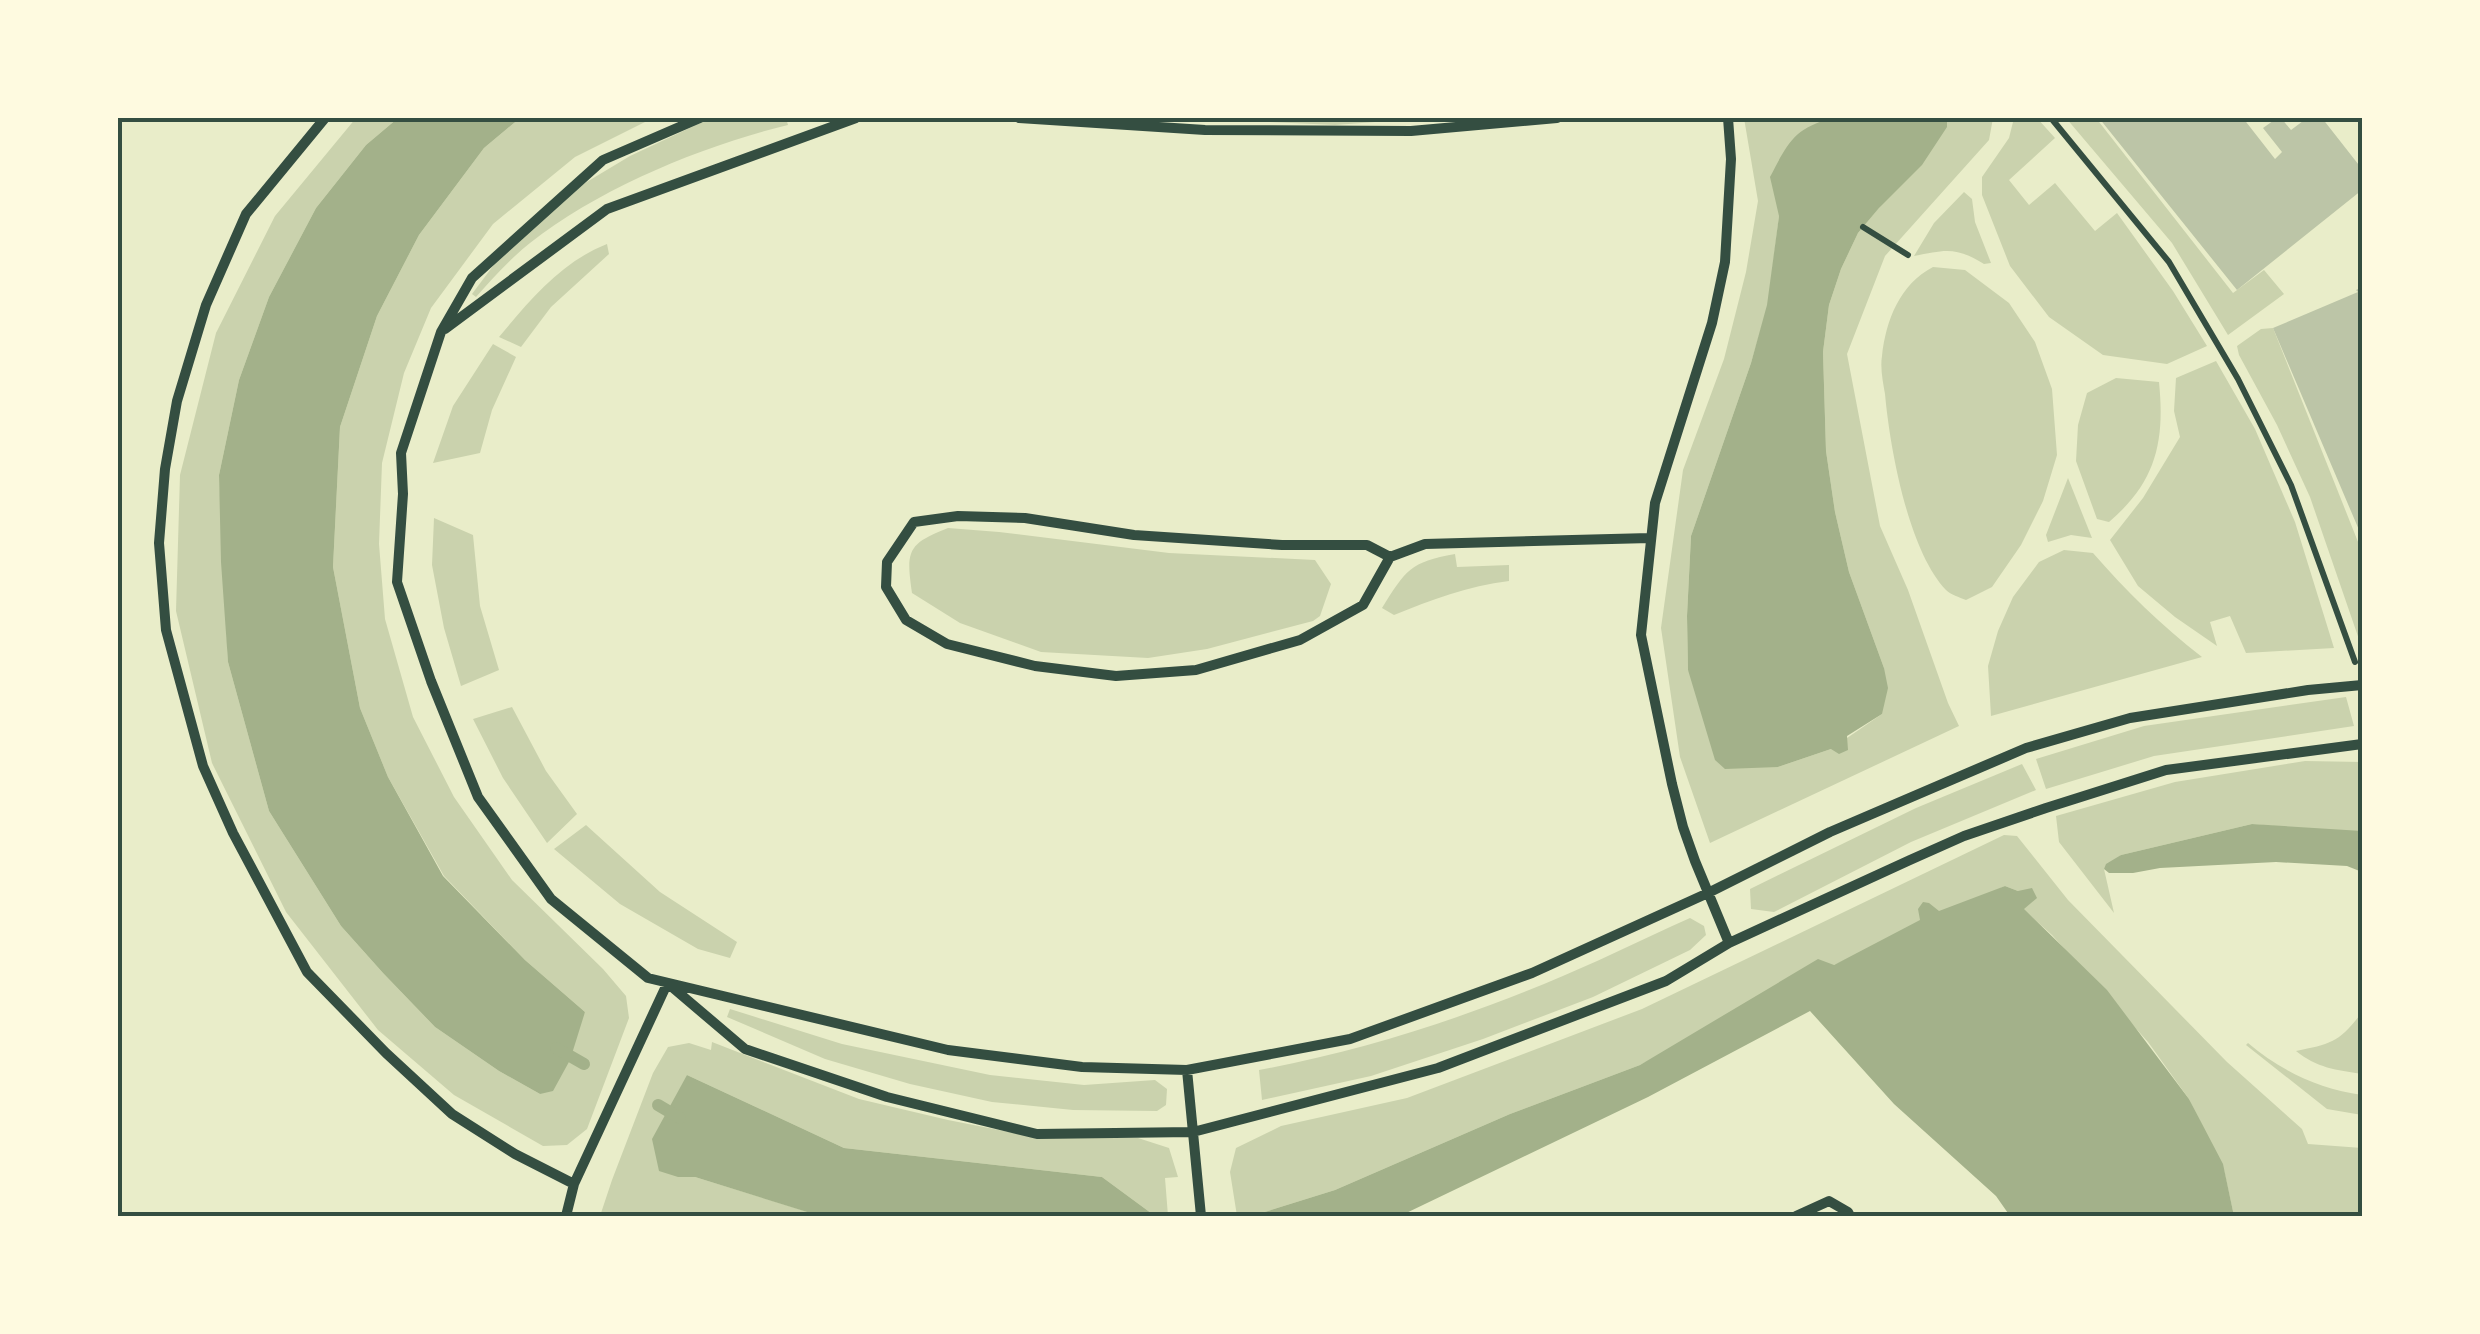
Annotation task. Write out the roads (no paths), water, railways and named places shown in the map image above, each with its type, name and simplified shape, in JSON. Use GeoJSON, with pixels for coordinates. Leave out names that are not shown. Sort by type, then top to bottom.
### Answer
{"type":"FeatureCollection","features":[{"type":"Feature","properties":{"kind":"street"},"geometry":{"type":"LineString","coordinates":[[325,118],[246,214],[206,304],[177,401],[165,469],[159,543],[166,630],[203,766],[233,834],[307,972],[452,1114],[515,1154],[574,1184]]}},
{"type":"Feature","properties":{"kind":"street"},"geometry":{"type":"LineString","coordinates":[[700,118],[603,160],[472,278],[441,332],[402,453],[397,582],[431,681],[478,797],[551,899],[648,978],[948,1050],[1082,1066],[1187,1070],[1350,1039],[1532,973],[1830,832],[2026,748],[2130,718],[2308,690],[2362,689]]}},
{"type":"Feature","properties":{"kind":"street"},"geometry":{"type":"LineString","coordinates":[[441,332],[607,209],[856,118]]}},
{"type":"Feature","properties":{"kind":"street"},"geometry":{"type":"LineString","coordinates":[[1019,118],[1205,130],[1391,131],[1556,118]]}},
{"type":"Feature","properties":{"kind":"street"},"geometry":{"type":"LineString","coordinates":[[1728,118],[1731,158],[1725,262],[1712,323],[1654,503],[1641,635],[1683,828],[1729,943]]}},
{"type":"Feature","properties":{"kind":"street"},"geometry":{"type":"LineString","coordinates":[[1390,558],[1367,545],[1282,545],[1134,536],[1025,518],[958,516],[914,522],[887,562],[886,587],[906,620],[947,644],[1034,666],[1116,676],[1196,670],[1300,640],[1363,605],[1390,558],[1425,544],[1650,538]]}},
{"type":"Feature","properties":{"kind":"street"},"geometry":{"type":"LineString","coordinates":[[667,984],[745,1049],[887,1097],[1036,1134],[1193,1132],[1438,1068],[1666,981],[1729,943],[1964,836],[2046,808],[2166,770],[2362,744]]}},
{"type":"Feature","properties":{"kind":"street"},"geometry":{"type":"LineString","coordinates":[[566,1216],[574,1184],[667,984]]}},
{"type":"Feature","properties":{"kind":"street"},"geometry":{"type":"LineString","coordinates":[[1187,1070],[1201,1216]]}},
{"type":"Feature","properties":{"kind":"street"},"geometry":{"type":"LineString","coordinates":[[1796,1216],[1829,1201],[1850,1216]]}},
{"type":"Feature","properties":{"kind":"waterway"},"geometry":{"type":"LineString","coordinates":[[556,1048],[584,1064]]}},
{"type":"Feature","properties":{"kind":"waterway"},"geometry":{"type":"LineString","coordinates":[[658,1105],[680,1118]]}}]}
